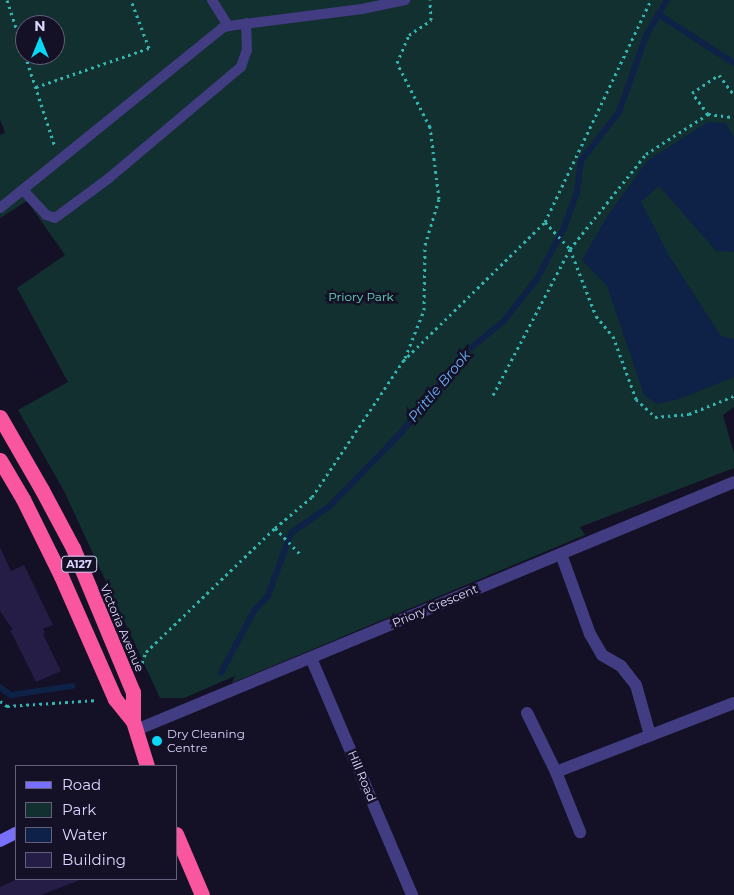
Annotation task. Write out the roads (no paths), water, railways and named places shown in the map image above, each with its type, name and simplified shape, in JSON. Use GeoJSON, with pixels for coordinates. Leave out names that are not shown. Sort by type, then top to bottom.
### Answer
{"type":"FeatureCollection","features":[{"type":"Feature","properties":{"kind":"highway","name":"Victoria Avenue"},"geometry":{"type":"LineString","coordinates":[[0,417],[73,548],[133,692],[134,725],[147,765]]}},
{"type":"Feature","properties":{"kind":"highway","name":"Victoria Avenue"},"geometry":{"type":"LineString","coordinates":[[0,460],[23,500],[61,576],[115,699],[134,725]]}},
{"type":"Feature","properties":{"kind":"highway"},"geometry":{"type":"LineString","coordinates":[[178,839],[202,895]]}},
{"type":"Feature","properties":{"kind":"street","name":"Priory Crescent"},"geometry":{"type":"LineString","coordinates":[[134,725],[312,658],[734,482]]}},
{"type":"Feature","properties":{"kind":"street"},"geometry":{"type":"LineString","coordinates":[[561,554],[590,634],[602,655],[621,666],[636,685],[650,735]]}},
{"type":"Feature","properties":{"kind":"street","name":"Hill Road"},"geometry":{"type":"LineString","coordinates":[[312,658],[412,895]]}},
{"type":"Feature","properties":{"kind":"street"},"geometry":{"type":"LineString","coordinates":[[556,772],[734,703]]}},
{"type":"Feature","properties":{"kind":"street"},"geometry":{"type":"LineString","coordinates":[[527,713],[556,772],[580,832]]}},
{"type":"Feature","properties":{"kind":"street"},"geometry":{"type":"LineString","coordinates":[[0,841],[15,834]]}},
{"type":"Feature","properties":{"kind":"lane"},"geometry":{"type":"LineString","coordinates":[[212,0],[228,26]]}},
{"type":"Feature","properties":{"kind":"lane"},"geometry":{"type":"LineString","coordinates":[[0,208],[222,28],[246,23],[362,9],[405,0]]}},
{"type":"Feature","properties":{"kind":"lane"},"geometry":{"type":"LineString","coordinates":[[22,190],[46,215],[55,218],[110,178],[241,67],[247,50],[246,23]]}},
{"type":"Feature","properties":{"kind":"water"},"geometry":{"type":"Polygon","coordinates":[[[708,122],[726,123],[734,137],[734,252],[716,251],[659,186],[641,202],[670,257],[721,336],[734,339],[734,377],[679,399],[657,404],[644,395],[607,286],[582,260],[606,218],[647,161],[708,122]]]}},
{"type":"Feature","properties":{"kind":"waterway","name":"Prittle Brook"},"geometry":{"type":"LineString","coordinates":[[221,673],[254,611],[268,596],[291,533],[330,506],[401,433],[467,351],[503,322],[537,279],[564,228],[577,193],[581,161],[619,112],[646,36],[667,0]]}},
{"type":"Feature","properties":{"kind":"waterway"},"geometry":{"type":"LineString","coordinates":[[658,14],[734,63]]}},
{"type":"Feature","properties":{"kind":"waterway","name":"Prittle Brook"},"geometry":{"type":"LineString","coordinates":[[0,687],[11,695],[72,686]]}},
{"type":"Feature","properties":{"kind":"place","name":"Dry Cleaning Centre"},"geometry":{"type":"Point","coordinates":[157,741]}},
{"type":"Feature","properties":{"kind":"park label","name":"Priory Park"},"geometry":{"type":"Point","coordinates":[361,297]}}]}
